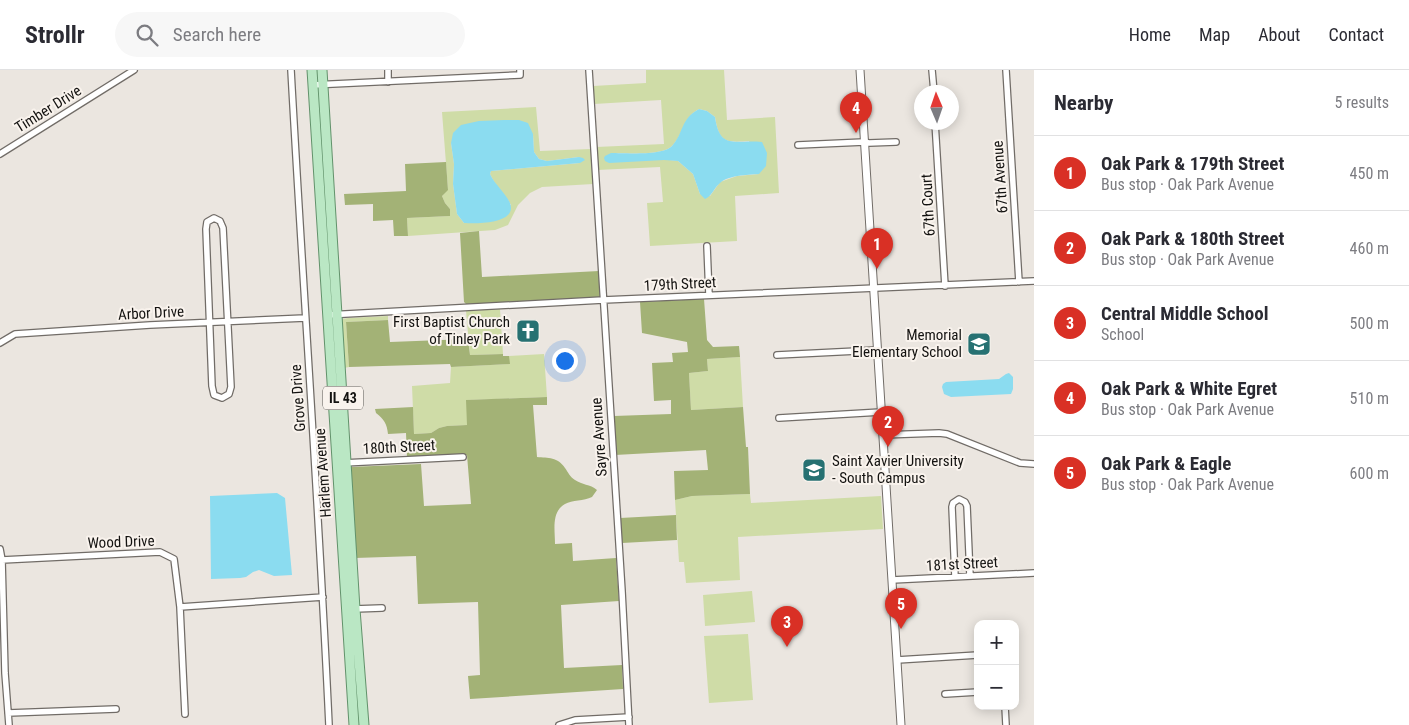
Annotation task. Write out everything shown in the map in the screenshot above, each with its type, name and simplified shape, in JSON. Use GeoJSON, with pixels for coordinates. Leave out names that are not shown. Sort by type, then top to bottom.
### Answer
{"type":"FeatureCollection","features":[{"type":"Feature","properties":{"kind":"main road","name":"Harlem Avenue"},"geometry":{"type":"LineString","coordinates":[[312,70],[336,464],[364,725]]}},
{"type":"Feature","properties":{"kind":"main road","name":"Harlem Avenue"},"geometry":{"type":"LineString","coordinates":[[322,70],[347,463],[354,725]]}},
{"type":"Feature","properties":{"kind":"main road"},"geometry":{"type":"LineString","coordinates":[[318,172],[328,171]]}},
{"type":"Feature","properties":{"kind":"street","name":"Timber Drive"},"geometry":{"type":"LineString","coordinates":[[0,154],[134,70]]}},
{"type":"Feature","properties":{"kind":"street","name":"Grove Drive"},"geometry":{"type":"LineString","coordinates":[[291,70],[330,725]]}},
{"type":"Feature","properties":{"kind":"street"},"geometry":{"type":"LineString","coordinates":[[388,70],[388,82]]}},
{"type":"Feature","properties":{"kind":"street"},"geometry":{"type":"LineString","coordinates":[[456,70],[456,78]]}},
{"type":"Feature","properties":{"kind":"street","name":"Sayre Avenue"},"geometry":{"type":"LineString","coordinates":[[589,70],[629,725]]}},
{"type":"Feature","properties":{"kind":"street"},"geometry":{"type":"LineString","coordinates":[[860,70],[901,725]]}},
{"type":"Feature","properties":{"kind":"street"},"geometry":{"type":"LineString","coordinates":[[932,70],[933,85]]}},
{"type":"Feature","properties":{"kind":"street","name":"67th Avenue"},"geometry":{"type":"LineString","coordinates":[[1006,70],[1019,282]]}},
{"type":"Feature","properties":{"kind":"street"},"geometry":{"type":"LineString","coordinates":[[312,86],[456,78],[520,72]]}},
{"type":"Feature","properties":{"kind":"street","name":"67th Court"},"geometry":{"type":"LineString","coordinates":[[936,130],[945,286]]}},
{"type":"Feature","properties":{"kind":"street"},"geometry":{"type":"LineString","coordinates":[[798,145],[896,142]]}},
{"type":"Feature","properties":{"kind":"street"},"geometry":{"type":"LineString","coordinates":[[214,218],[220,221],[223,228],[228,322],[231,387],[228,394],[222,398],[214,395],[212,386],[206,228],[207,222],[214,218]]}},
{"type":"Feature","properties":{"kind":"street"},"geometry":{"type":"LineString","coordinates":[[707,246],[710,296]]}},
{"type":"Feature","properties":{"kind":"street","name":"179th Street"},"geometry":{"type":"LineString","coordinates":[[327,314],[1034,281]]}},
{"type":"Feature","properties":{"kind":"street","name":"Arbor Drive"},"geometry":{"type":"LineString","coordinates":[[0,343],[15,334],[305,318]]}},
{"type":"Feature","properties":{"kind":"street"},"geometry":{"type":"LineString","coordinates":[[777,355],[878,350]]}},
{"type":"Feature","properties":{"kind":"street"},"geometry":{"type":"LineString","coordinates":[[779,418],[881,412]]}},
{"type":"Feature","properties":{"kind":"street"},"geometry":{"type":"LineString","coordinates":[[883,435],[947,434],[1020,463],[1034,464]]}},
{"type":"Feature","properties":{"kind":"street","name":"180th Street"},"geometry":{"type":"LineString","coordinates":[[336,464],[463,457]]}},
{"type":"Feature","properties":{"kind":"street"},"geometry":{"type":"LineString","coordinates":[[955,577],[952,503],[959,499],[965,502],[967,506],[970,576]]}},
{"type":"Feature","properties":{"kind":"street"},"geometry":{"type":"LineString","coordinates":[[0,549],[2,560],[2,636],[9,725]]}},
{"type":"Feature","properties":{"kind":"street","name":"Wood Drive"},"geometry":{"type":"LineString","coordinates":[[2,560],[160,552],[174,559],[180,607],[185,714]]}},
{"type":"Feature","properties":{"kind":"street","name":"181st Street"},"geometry":{"type":"LineString","coordinates":[[892,580],[1034,573]]}},
{"type":"Feature","properties":{"kind":"street"},"geometry":{"type":"LineString","coordinates":[[180,607],[323,597]]}},
{"type":"Feature","properties":{"kind":"street"},"geometry":{"type":"LineString","coordinates":[[351,609],[382,608]]}},
{"type":"Feature","properties":{"kind":"street"},"geometry":{"type":"LineString","coordinates":[[897,660],[974,655]]}},
{"type":"Feature","properties":{"kind":"street"},"geometry":{"type":"LineString","coordinates":[[945,694],[974,692]]}},
{"type":"Feature","properties":{"kind":"street"},"geometry":{"type":"LineString","coordinates":[[8,713],[116,708]]}},
{"type":"Feature","properties":{"kind":"street"},"geometry":{"type":"LineString","coordinates":[[1005,710],[1006,725]]}},
{"type":"Feature","properties":{"kind":"street"},"geometry":{"type":"LineString","coordinates":[[560,725],[575,720],[629,716]]}},
{"type":"Feature","properties":{"kind":"green space"},"geometry":{"type":"Polygon","coordinates":[[[646,70],[724,70],[727,120],[775,117],[779,193],[735,196],[737,241],[650,246],[647,203],[663,202],[660,167],[597,170],[596,147],[664,144],[661,100],[594,104],[593,86],[646,83],[646,70]],[[699,109],[693,113],[686,121],[676,141],[667,149],[643,153],[611,153],[678,161],[693,174],[700,194],[710,196],[720,182],[737,176],[759,174],[749,141],[734,142],[724,139],[719,132],[715,117],[707,111],[699,109]]]}},
{"type":"Feature","properties":{"kind":"green space"},"geometry":{"type":"Polygon","coordinates":[[[536,107],[540,151],[591,149],[593,184],[542,187],[530,193],[518,205],[508,225],[495,230],[408,236],[407,218],[450,216],[450,209],[442,196],[448,189],[442,112],[536,107]],[[533,134],[451,143],[457,214],[464,223],[511,205],[492,178],[491,171],[580,163],[579,157],[547,161],[539,159],[534,152],[533,134]]]}},
{"type":"Feature","properties":{"kind":"green space"},"geometry":{"type":"Polygon","coordinates":[[[446,162],[448,190],[442,196],[450,209],[450,216],[407,218],[408,236],[394,236],[393,220],[373,221],[373,204],[345,205],[344,194],[406,191],[405,164],[446,162]]]}},
{"type":"Feature","properties":{"kind":"green space"},"geometry":{"type":"Polygon","coordinates":[[[479,231],[482,277],[599,271],[600,298],[466,304],[464,302],[460,233],[479,231]]]}},
{"type":"Feature","properties":{"kind":"green space"},"geometry":{"type":"Polygon","coordinates":[[[704,299],[707,340],[713,347],[739,346],[740,357],[707,359],[708,371],[689,373],[691,410],[743,407],[746,447],[748,447],[750,494],[692,496],[675,500],[674,471],[708,470],[706,450],[615,455],[614,416],[671,414],[671,400],[654,401],[652,363],[673,362],[672,353],[688,352],[687,342],[642,333],[640,302],[704,299]]]}},
{"type":"Feature","properties":{"kind":"green space"},"geometry":{"type":"Polygon","coordinates":[[[500,309],[503,354],[470,355],[466,311],[500,309]]]}},
{"type":"Feature","properties":{"kind":"green space"},"geometry":{"type":"Polygon","coordinates":[[[388,316],[388,320],[346,322],[349,367],[344,368],[340,323],[342,319],[388,316]]]}},
{"type":"Feature","properties":{"kind":"green space"},"geometry":{"type":"Polygon","coordinates":[[[388,320],[390,342],[468,339],[470,355],[503,354],[503,356],[509,356],[510,364],[451,367],[450,364],[349,367],[346,322],[388,320]]]}},
{"type":"Feature","properties":{"kind":"green space"},"geometry":{"type":"Polygon","coordinates":[[[544,354],[547,397],[467,400],[468,425],[447,426],[431,433],[414,434],[412,386],[450,383],[451,367],[509,364],[509,356],[544,354]]]}},
{"type":"Feature","properties":{"kind":"green space"},"geometry":{"type":"Polygon","coordinates":[[[740,357],[743,407],[691,410],[689,373],[708,371],[707,359],[740,357]]]}},
{"type":"Feature","properties":{"kind":"green space"},"geometry":{"type":"Polygon","coordinates":[[[547,397],[547,405],[533,405],[537,457],[556,460],[562,464],[573,479],[597,490],[592,497],[568,503],[561,507],[555,522],[555,544],[572,543],[573,561],[616,558],[619,601],[561,605],[564,668],[622,665],[623,689],[470,699],[468,676],[480,675],[478,602],[418,604],[416,556],[355,558],[350,467],[421,464],[424,506],[471,504],[467,455],[407,458],[406,433],[388,434],[385,422],[376,413],[375,409],[413,407],[414,434],[431,433],[447,426],[467,425],[466,400],[547,397]]]}},
{"type":"Feature","properties":{"kind":"green space"},"geometry":{"type":"Polygon","coordinates":[[[750,494],[751,503],[881,496],[883,529],[738,537],[740,580],[686,583],[684,562],[679,562],[675,500],[692,496],[750,494]]]}},
{"type":"Feature","properties":{"kind":"green space"},"geometry":{"type":"Polygon","coordinates":[[[676,515],[677,540],[622,543],[620,518],[676,515]]]}},
{"type":"Feature","properties":{"kind":"green space"},"geometry":{"type":"Polygon","coordinates":[[[752,591],[755,622],[705,626],[703,595],[752,591]]]}},
{"type":"Feature","properties":{"kind":"green space"},"geometry":{"type":"Polygon","coordinates":[[[748,634],[753,700],[709,703],[704,636],[748,634]]]}},
{"type":"Feature","properties":{"kind":"water"},"geometry":{"type":"Polygon","coordinates":[[[699,109],[707,111],[715,117],[717,128],[725,139],[737,142],[762,142],[767,153],[766,166],[759,174],[727,179],[719,184],[710,196],[705,199],[700,194],[693,174],[678,161],[609,163],[605,161],[605,156],[611,153],[643,153],[667,149],[676,141],[688,117],[699,109]]]}},
{"type":"Feature","properties":{"kind":"water"},"geometry":{"type":"Polygon","coordinates":[[[519,120],[528,123],[533,134],[534,152],[539,159],[547,161],[579,157],[585,160],[580,163],[491,171],[492,178],[510,203],[511,210],[502,219],[486,223],[464,223],[457,214],[453,184],[454,164],[451,143],[453,133],[461,125],[479,121],[519,120]]]}},
{"type":"Feature","properties":{"kind":"water"},"geometry":{"type":"Polygon","coordinates":[[[1009,373],[1013,377],[1011,394],[951,397],[944,394],[942,387],[946,382],[999,379],[1009,373]]]}},
{"type":"Feature","properties":{"kind":"water"},"geometry":{"type":"Polygon","coordinates":[[[277,493],[285,498],[292,575],[274,576],[259,570],[246,577],[211,579],[210,496],[277,493]]]}},
{"type":"Feature","properties":{"kind":"place","name":"Oak Park & White Egret"},"geometry":{"type":"Point","coordinates":[856,133]}},
{"type":"Feature","properties":{"kind":"place","name":"Oak Park & 179th Street"},"geometry":{"type":"Point","coordinates":[877,269]}},
{"type":"Feature","properties":{"kind":"place","name":"First Baptist Church of Tinley Park"},"geometry":{"type":"Point","coordinates":[528,331]}},
{"type":"Feature","properties":{"kind":"place","name":"Memorial Elementary School"},"geometry":{"type":"Point","coordinates":[979,344]}},
{"type":"Feature","properties":{"kind":"place","name":"Oak Park & 180th Street"},"geometry":{"type":"Point","coordinates":[888,447]}},
{"type":"Feature","properties":{"kind":"place","name":"Saint Xavier University - South Campus"},"geometry":{"type":"Point","coordinates":[814,470]}},
{"type":"Feature","properties":{"kind":"place","name":"Oak Park & Eagle"},"geometry":{"type":"Point","coordinates":[901,629]}},
{"type":"Feature","properties":{"kind":"place","name":"Central Middle School"},"geometry":{"type":"Point","coordinates":[787,647]}}]}
